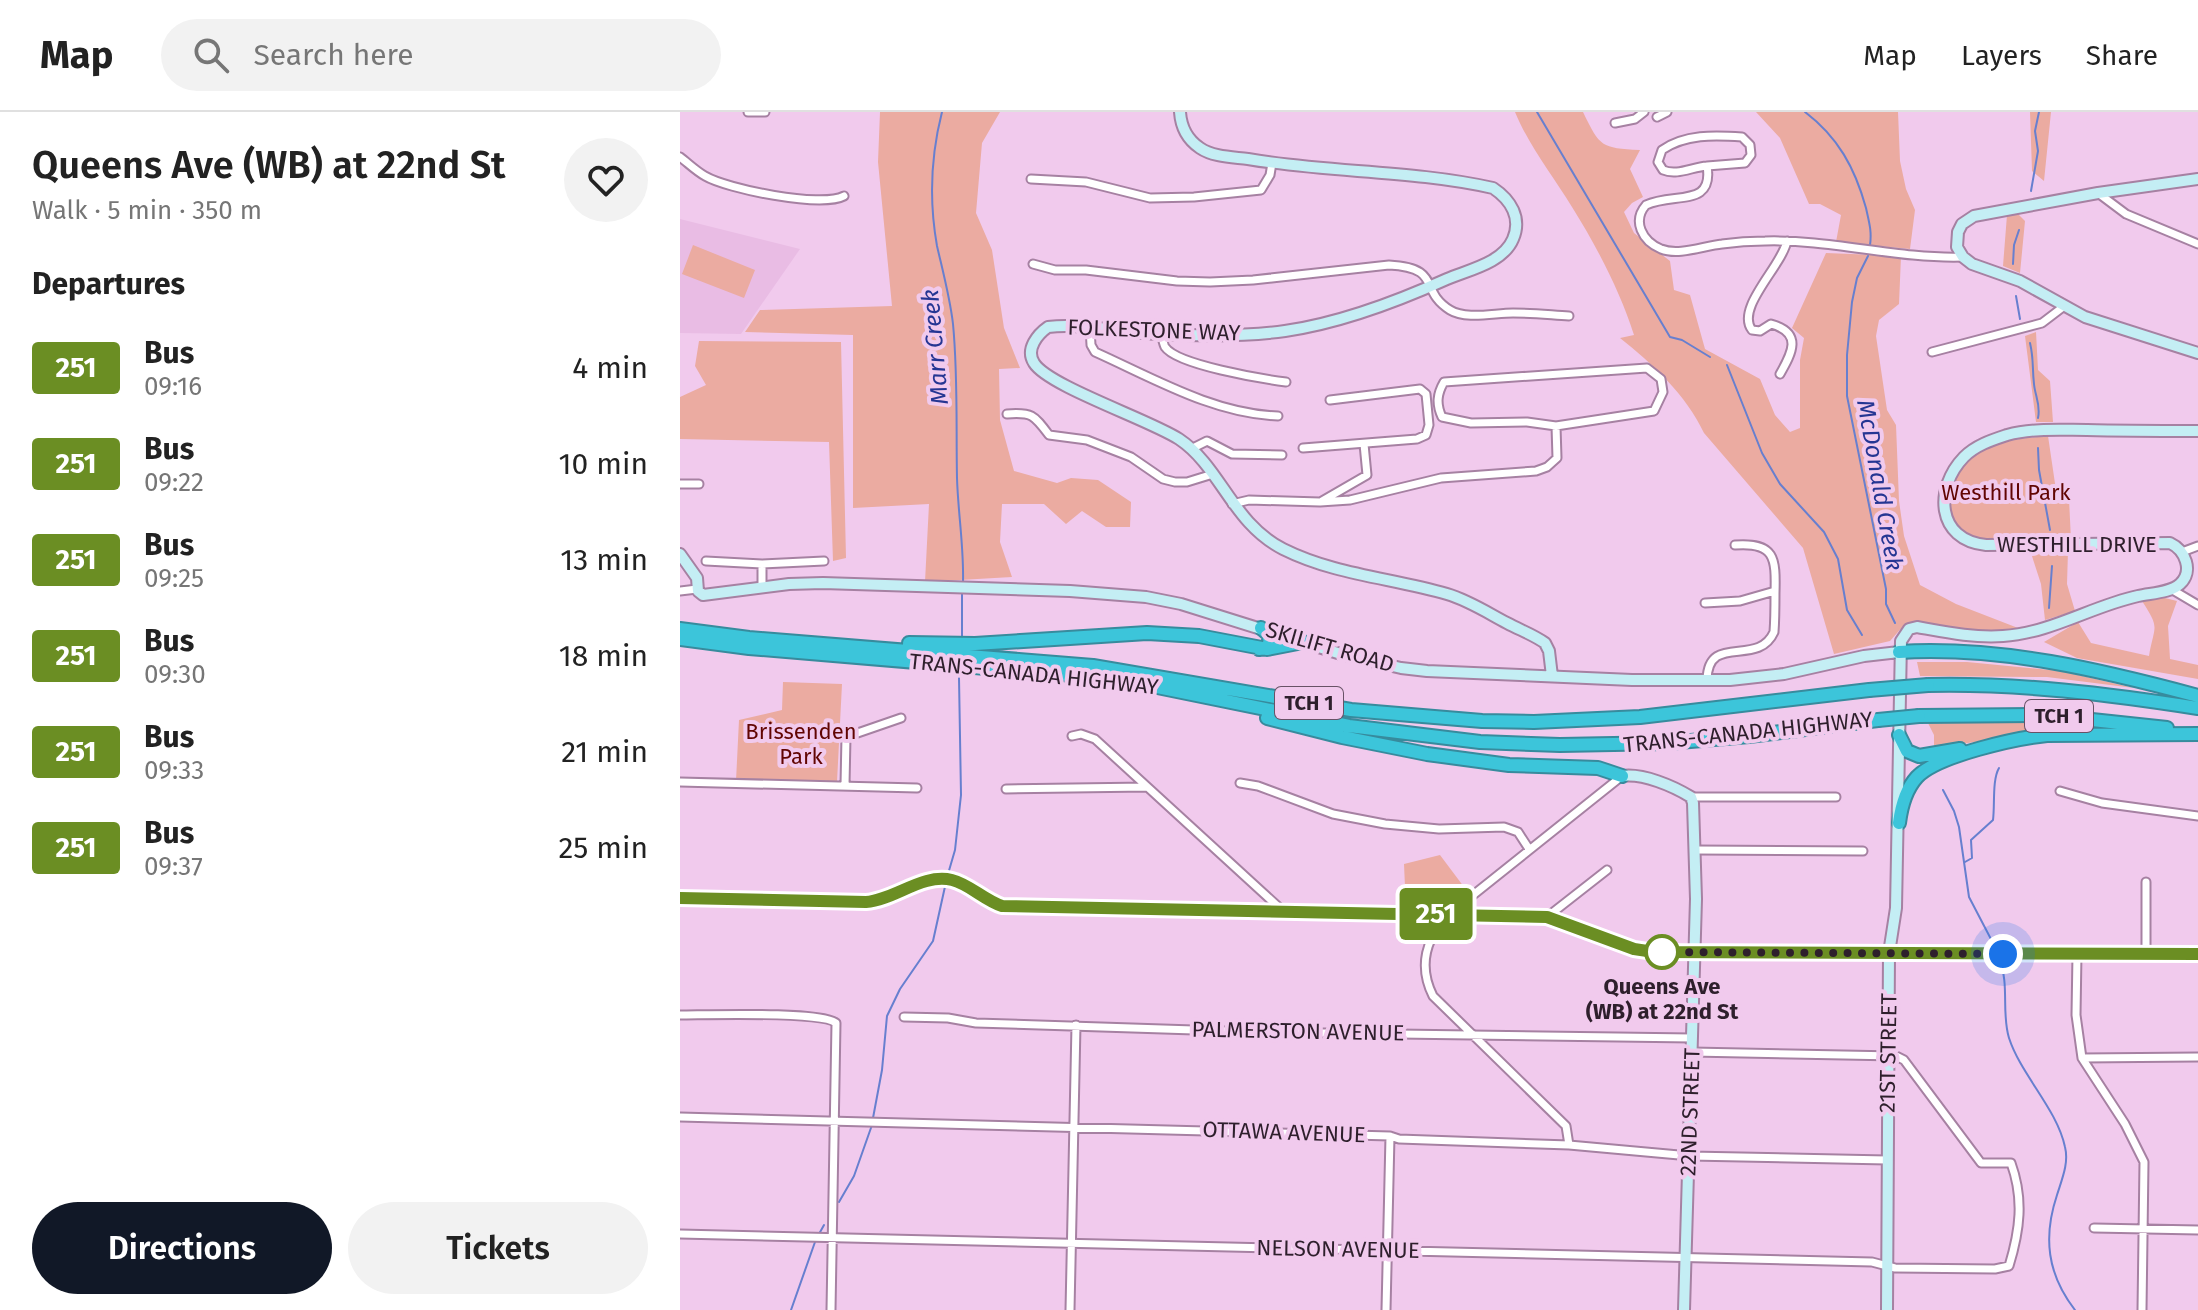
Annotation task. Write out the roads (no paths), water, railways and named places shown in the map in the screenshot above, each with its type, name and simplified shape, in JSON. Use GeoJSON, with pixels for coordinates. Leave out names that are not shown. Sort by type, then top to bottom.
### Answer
{"type":"FeatureCollection","features":[{"type":"Feature","properties":{"kind":"highway"},"geometry":{"type":"LineString","coordinates":[[1259,649],[1266,648],[1270,642],[1268,634],[1261,628]]}},
{"type":"Feature","properties":{"kind":"highway","name":"TRANS-CANADA HIGHWAY"},"geometry":{"type":"LineString","coordinates":[[680,629],[749,638],[1093,666],[1351,710],[1482,721],[1640,717],[1928,685],[2047,688],[2198,708]]}},
{"type":"Feature","properties":{"kind":"highway"},"geometry":{"type":"LineString","coordinates":[[749,638],[975,644],[1166,633],[1199,636],[1259,649],[1276,649],[1303,642]]}},
{"type":"Feature","properties":{"kind":"highway","name":"TRANS-CANADA HIGHWAY"},"geometry":{"type":"LineString","coordinates":[[680,639],[1092,676],[1168,688],[1349,726],[1428,737],[1506,743],[1586,746],[1695,742],[1919,716],[1993,713],[2070,716],[2198,733]]}},
{"type":"Feature","properties":{"kind":"highway"},"geometry":{"type":"LineString","coordinates":[[1899,652],[1971,652],[2021,657],[2107,673],[2198,696]]}},
{"type":"Feature","properties":{"kind":"highway"},"geometry":{"type":"LineString","coordinates":[[1168,688],[1313,730],[1399,749],[1509,765],[1598,768],[1622,776]]}},
{"type":"Feature","properties":{"kind":"highway"},"geometry":{"type":"LineString","coordinates":[[1899,735],[1907,751],[1919,756],[2028,737],[2093,733],[2198,733]]}},
{"type":"Feature","properties":{"kind":"highway"},"geometry":{"type":"LineString","coordinates":[[1899,823],[1906,794],[1924,771],[1955,758],[2028,737]]}},
{"type":"Feature","properties":{"kind":"street"},"geometry":{"type":"LineString","coordinates":[[748,112],[765,112]]}},
{"type":"Feature","properties":{"kind":"street","name":"FOLKESTONE WAY"},"geometry":{"type":"LineString","coordinates":[[1180,112],[1184,130],[1201,148],[1211,153],[1272,163],[1493,188],[1505,196],[1512,206],[1516,221],[1510,247],[1500,256],[1432,288],[1336,320],[1285,331],[1161,335],[1048,327],[1034,343],[1034,364],[1086,395],[1161,428],[1191,449],[1213,474],[1232,504],[1257,531],[1292,553],[1381,581],[1457,598],[1538,638],[1549,651],[1552,676]]}},
{"type":"Feature","properties":{"kind":"street"},"geometry":{"type":"LineString","coordinates":[[1615,123],[1635,119],[1644,112]]}},
{"type":"Feature","properties":{"kind":"street"},"geometry":{"type":"LineString","coordinates":[[1657,117],[1667,112]]}},
{"type":"Feature","properties":{"kind":"street"},"geometry":{"type":"LineString","coordinates":[[1736,136],[1748,141],[1751,155],[1745,163],[1707,166],[1671,173],[1661,167],[1659,156],[1665,147],[1696,137],[1736,136]]}},
{"type":"Feature","properties":{"kind":"street"},"geometry":{"type":"LineString","coordinates":[[681,156],[706,178],[740,187],[801,201],[835,201],[844,196]]}},
{"type":"Feature","properties":{"kind":"street"},"geometry":{"type":"LineString","coordinates":[[1031,179],[1086,182],[1150,198],[1194,197],[1261,190],[1270,175],[1272,163]]}},
{"type":"Feature","properties":{"kind":"street"},"geometry":{"type":"LineString","coordinates":[[1707,166],[1709,183],[1702,192],[1651,202],[1640,213],[1641,231],[1651,243],[1665,250],[1682,250],[1743,242],[1787,241],[1929,257],[1963,257]]}},
{"type":"Feature","properties":{"kind":"street"},"geometry":{"type":"LineString","coordinates":[[2198,179],[2098,193],[1967,219],[1958,232],[1956,242],[1963,257],[1972,264],[2020,281],[2063,307],[2198,353]]}},
{"type":"Feature","properties":{"kind":"street"},"geometry":{"type":"LineString","coordinates":[[2098,193],[2126,214],[2198,244]]}},
{"type":"Feature","properties":{"kind":"street"},"geometry":{"type":"LineString","coordinates":[[1780,374],[1792,351],[1790,336],[1771,324],[1760,331],[1752,330],[1747,319],[1749,307],[1780,260],[1787,241]]}},
{"type":"Feature","properties":{"kind":"street"},"geometry":{"type":"LineString","coordinates":[[1033,264],[1055,270],[1210,282],[1411,266],[1420,271],[1450,310],[1460,314],[1569,316]]}},
{"type":"Feature","properties":{"kind":"street"},"geometry":{"type":"LineString","coordinates":[[1932,352],[2042,323],[2063,307]]}},
{"type":"Feature","properties":{"kind":"street"},"geometry":{"type":"LineString","coordinates":[[1090,328],[1091,345],[1095,352],[1223,407],[1259,416],[1278,416]]}},
{"type":"Feature","properties":{"kind":"street"},"geometry":{"type":"LineString","coordinates":[[1161,335],[1171,352],[1217,370],[1286,382]]}},
{"type":"Feature","properties":{"kind":"street"},"geometry":{"type":"LineString","coordinates":[[1647,368],[1661,379],[1663,392],[1654,411],[1556,426],[1527,422],[1471,423],[1442,417],[1438,408],[1438,391],[1444,382],[1647,368]]}},
{"type":"Feature","properties":{"kind":"street"},"geometry":{"type":"LineString","coordinates":[[1303,448],[1417,439],[1426,435],[1429,425],[1426,394],[1420,389],[1330,400]]}},
{"type":"Feature","properties":{"kind":"street"},"geometry":{"type":"LineString","coordinates":[[1007,414],[1025,413],[1036,417],[1049,435],[1087,440],[1131,457],[1163,479],[1187,482],[1213,474]]}},
{"type":"Feature","properties":{"kind":"street"},"geometry":{"type":"LineString","coordinates":[[1232,504],[1249,500],[1320,502],[1381,494],[1441,478],[1536,471],[1557,458],[1556,426]]}},
{"type":"Feature","properties":{"kind":"street","name":"WESTHILL DRIVE"},"geometry":{"type":"LineString","coordinates":[[2171,589],[2180,584],[2185,576],[2186,563],[2175,545],[1977,544],[1961,537],[1951,527],[1945,514],[1944,496],[1951,475],[1967,454],[1985,443],[2011,434],[2046,430],[2198,431]]}},
{"type":"Feature","properties":{"kind":"street"},"geometry":{"type":"LineString","coordinates":[[1191,449],[1207,441],[1232,454],[1282,455]]}},
{"type":"Feature","properties":{"kind":"street"},"geometry":{"type":"LineString","coordinates":[[1320,502],[1367,475],[1364,444]]}},
{"type":"Feature","properties":{"kind":"street"},"geometry":{"type":"LineString","coordinates":[[680,484],[699,484]]}},
{"type":"Feature","properties":{"kind":"street"},"geometry":{"type":"LineString","coordinates":[[1707,680],[1707,666],[1715,657],[1760,648],[1770,640],[1775,627],[1776,566],[1770,554],[1755,545],[1735,545]]}},
{"type":"Feature","properties":{"kind":"street"},"geometry":{"type":"LineString","coordinates":[[2182,552],[2198,546]]}},
{"type":"Feature","properties":{"kind":"street"},"geometry":{"type":"LineString","coordinates":[[680,554],[704,587],[680,591]]}},
{"type":"Feature","properties":{"kind":"street"},"geometry":{"type":"LineString","coordinates":[[706,561],[762,564],[824,561]]}},
{"type":"Feature","properties":{"kind":"street"},"geometry":{"type":"LineString","coordinates":[[762,564],[762,587]]}},
{"type":"Feature","properties":{"kind":"street","name":"SKILIFT ROAD"},"geometry":{"type":"LineString","coordinates":[[704,587],[735,591],[823,583],[1117,593],[1181,604],[1303,642],[1401,668],[1707,680],[1769,677],[1864,656],[1899,652]]}},
{"type":"Feature","properties":{"kind":"street"},"geometry":{"type":"LineString","coordinates":[[1899,652],[1909,629],[1917,627],[1971,635],[2003,636],[2031,632],[2063,623],[2106,604],[2171,589],[2198,605]]}},
{"type":"Feature","properties":{"kind":"street"},"geometry":{"type":"LineString","coordinates":[[1705,603],[1740,601],[1775,591]]}},
{"type":"Feature","properties":{"kind":"street","name":"21ST STREET"},"geometry":{"type":"LineString","coordinates":[[1887,1310],[1889,953],[1896,908],[1899,823],[1899,652]]}},
{"type":"Feature","properties":{"kind":"street"},"geometry":{"type":"LineString","coordinates":[[845,785],[846,737],[901,718]]}},
{"type":"Feature","properties":{"kind":"street"},"geometry":{"type":"LineString","coordinates":[[1072,736],[1081,734],[1095,739],[1283,911]]}},
{"type":"Feature","properties":{"kind":"street"},"geometry":{"type":"LineString","coordinates":[[1569,1145],[1566,1126],[1433,996],[1425,975],[1424,959],[1438,925],[1622,776],[1633,774],[1691,797],[1836,797]]}},
{"type":"Feature","properties":{"kind":"street"},"geometry":{"type":"LineString","coordinates":[[680,782],[917,788]]}},
{"type":"Feature","properties":{"kind":"street"},"geometry":{"type":"LineString","coordinates":[[1240,783],[1258,786],[1333,814],[1385,824],[1439,829],[1504,827],[1518,832],[1529,849]]}},
{"type":"Feature","properties":{"kind":"street"},"geometry":{"type":"LineString","coordinates":[[1006,789],[1147,787]]}},
{"type":"Feature","properties":{"kind":"street"},"geometry":{"type":"LineString","coordinates":[[2060,791],[2102,803],[2198,816]]}},
{"type":"Feature","properties":{"kind":"street","name":"22ND STREET"},"geometry":{"type":"LineString","coordinates":[[1684,1310],[1696,850],[1691,797]]}},
{"type":"Feature","properties":{"kind":"street"},"geometry":{"type":"LineString","coordinates":[[1696,850],[1863,851]]}},
{"type":"Feature","properties":{"kind":"street"},"geometry":{"type":"LineString","coordinates":[[1547,917],[1607,870]]}},
{"type":"Feature","properties":{"kind":"street"},"geometry":{"type":"LineString","coordinates":[[680,897],[866,902],[892,897],[926,882],[944,879],[964,885],[987,901],[1002,906],[1547,917],[1634,949],[1654,952],[2198,954]]}},
{"type":"Feature","properties":{"kind":"street"},"geometry":{"type":"LineString","coordinates":[[2146,882],[2146,954]]}},
{"type":"Feature","properties":{"kind":"street"},"geometry":{"type":"LineString","coordinates":[[2077,954],[2076,1015],[2082,1058],[2125,1124],[2144,1162],[2142,1310]]}},
{"type":"Feature","properties":{"kind":"street"},"geometry":{"type":"LineString","coordinates":[[680,1015],[785,1016],[829,1019],[836,1023],[831,1310]]}},
{"type":"Feature","properties":{"kind":"street","name":"PALMERSTON AVENUE"},"geometry":{"type":"LineString","coordinates":[[904,1017],[948,1018],[976,1023],[1256,1032],[1692,1038]]}},
{"type":"Feature","properties":{"kind":"street"},"geometry":{"type":"LineString","coordinates":[[1070,1310],[1076,1025]]}},
{"type":"Feature","properties":{"kind":"street"},"geometry":{"type":"LineString","coordinates":[[1692,1052],[1889,1056]]}},
{"type":"Feature","properties":{"kind":"street","name":"NELSON AVENUE"},"geometry":{"type":"LineString","coordinates":[[680,1234],[1872,1262],[1895,1268],[1995,1269],[2009,1266],[2019,1231],[2019,1186],[2011,1163],[1981,1163],[1910,1066],[1896,1056],[1889,1056]]}},
{"type":"Feature","properties":{"kind":"street"},"geometry":{"type":"LineString","coordinates":[[2082,1058],[2198,1057]]}},
{"type":"Feature","properties":{"kind":"street","name":"OTTAWA AVENUE"},"geometry":{"type":"LineString","coordinates":[[680,1117],[1390,1136],[1399,1139],[1569,1145],[1690,1156],[1887,1160]]}},
{"type":"Feature","properties":{"kind":"street"},"geometry":{"type":"LineString","coordinates":[[1386,1310],[1390,1136]]}},
{"type":"Feature","properties":{"kind":"street"},"geometry":{"type":"LineString","coordinates":[[2094,1228],[2198,1230]]}},
{"type":"Feature","properties":{"kind":"waterway","name":"Marr Creek"},"geometry":{"type":"LineString","coordinates":[[942,112],[933,161],[932,195],[937,246],[955,343],[957,478],[963,582]]}},
{"type":"Feature","properties":{"kind":"waterway"},"geometry":{"type":"LineString","coordinates":[[1537,112],[1670,337],[1682,340],[1710,357]]}},
{"type":"Feature","properties":{"kind":"waterway","name":"McDonald Creek"},"geometry":{"type":"LineString","coordinates":[[1805,112],[1827,132],[1851,167],[1866,208],[1870,245]]}},
{"type":"Feature","properties":{"kind":"waterway"},"geometry":{"type":"LineString","coordinates":[[2031,191],[2038,151],[2035,131],[2039,112]]}},
{"type":"Feature","properties":{"kind":"waterway"},"geometry":{"type":"LineString","coordinates":[[2013,264],[2019,230]]}},
{"type":"Feature","properties":{"kind":"waterway","name":"McDonald Creek"},"geometry":{"type":"LineString","coordinates":[[1868,256],[1857,278],[1852,302],[1847,396],[1886,589],[1886,604],[1895,623]]}},
{"type":"Feature","properties":{"kind":"waterway"},"geometry":{"type":"LineString","coordinates":[[2016,296],[2020,319]]}},
{"type":"Feature","properties":{"kind":"waterway"},"geometry":{"type":"LineString","coordinates":[[2030,343],[2038,418]]}},
{"type":"Feature","properties":{"kind":"waterway"},"geometry":{"type":"LineString","coordinates":[[1727,365],[1762,453],[1780,484],[1824,532],[1838,559],[1847,610],[1862,635]]}},
{"type":"Feature","properties":{"kind":"waterway"},"geometry":{"type":"LineString","coordinates":[[2038,448],[2050,530]]}},
{"type":"Feature","properties":{"kind":"waterway"},"geometry":{"type":"LineString","coordinates":[[2049,608],[2052,566]]}},
{"type":"Feature","properties":{"kind":"waterway","name":"Marr Creek"},"geometry":{"type":"LineString","coordinates":[[962,592],[962,637]]}},
{"type":"Feature","properties":{"kind":"waterway","name":"Marr Creek"},"geometry":{"type":"LineString","coordinates":[[948,874],[955,850],[961,795],[959,678]]}},
{"type":"Feature","properties":{"kind":"waterway"},"geometry":{"type":"LineString","coordinates":[[1965,862],[1972,858],[1971,840],[1993,820],[1999,768]]}},
{"type":"Feature","properties":{"kind":"waterway","name":"McDonald Creek"},"geometry":{"type":"LineString","coordinates":[[1943,790],[1959,827],[1969,897],[1993,943]]}},
{"type":"Feature","properties":{"kind":"waterway","name":"Marr Creek"},"geometry":{"type":"LineString","coordinates":[[873,1118],[887,1016],[900,989],[933,941],[946,882]]}},
{"type":"Feature","properties":{"kind":"waterway","name":"McDonald Creek"},"geometry":{"type":"LineString","coordinates":[[1999,959],[2004,978],[2009,1038],[2055,1119],[2065,1147],[2066,1165],[2053,1211],[2049,1240],[2058,1283],[2075,1310]]}},
{"type":"Feature","properties":{"kind":"waterway","name":"Marr Creek"},"geometry":{"type":"LineString","coordinates":[[839,1202],[854,1176],[872,1125]]}},
{"type":"Feature","properties":{"kind":"waterway","name":"Marr Creek"},"geometry":{"type":"LineString","coordinates":[[819,1234],[824,1225]]}},
{"type":"Feature","properties":{"kind":"waterway","name":"Marr Creek"},"geometry":{"type":"LineString","coordinates":[[791,1310],[815,1242]]}},
{"type":"Feature","properties":{"kind":"place","name":"Queens Ave (WB) at 22nd St"},"geometry":{"type":"Point","coordinates":[1662,952]}},
{"type":"Feature","properties":{"kind":"park label","name":"Westhill Park"},"geometry":{"type":"Point","coordinates":[2006,492]}},
{"type":"Feature","properties":{"kind":"park label","name":"Brissenden Park"},"geometry":{"type":"Point","coordinates":[801,744]}}]}
